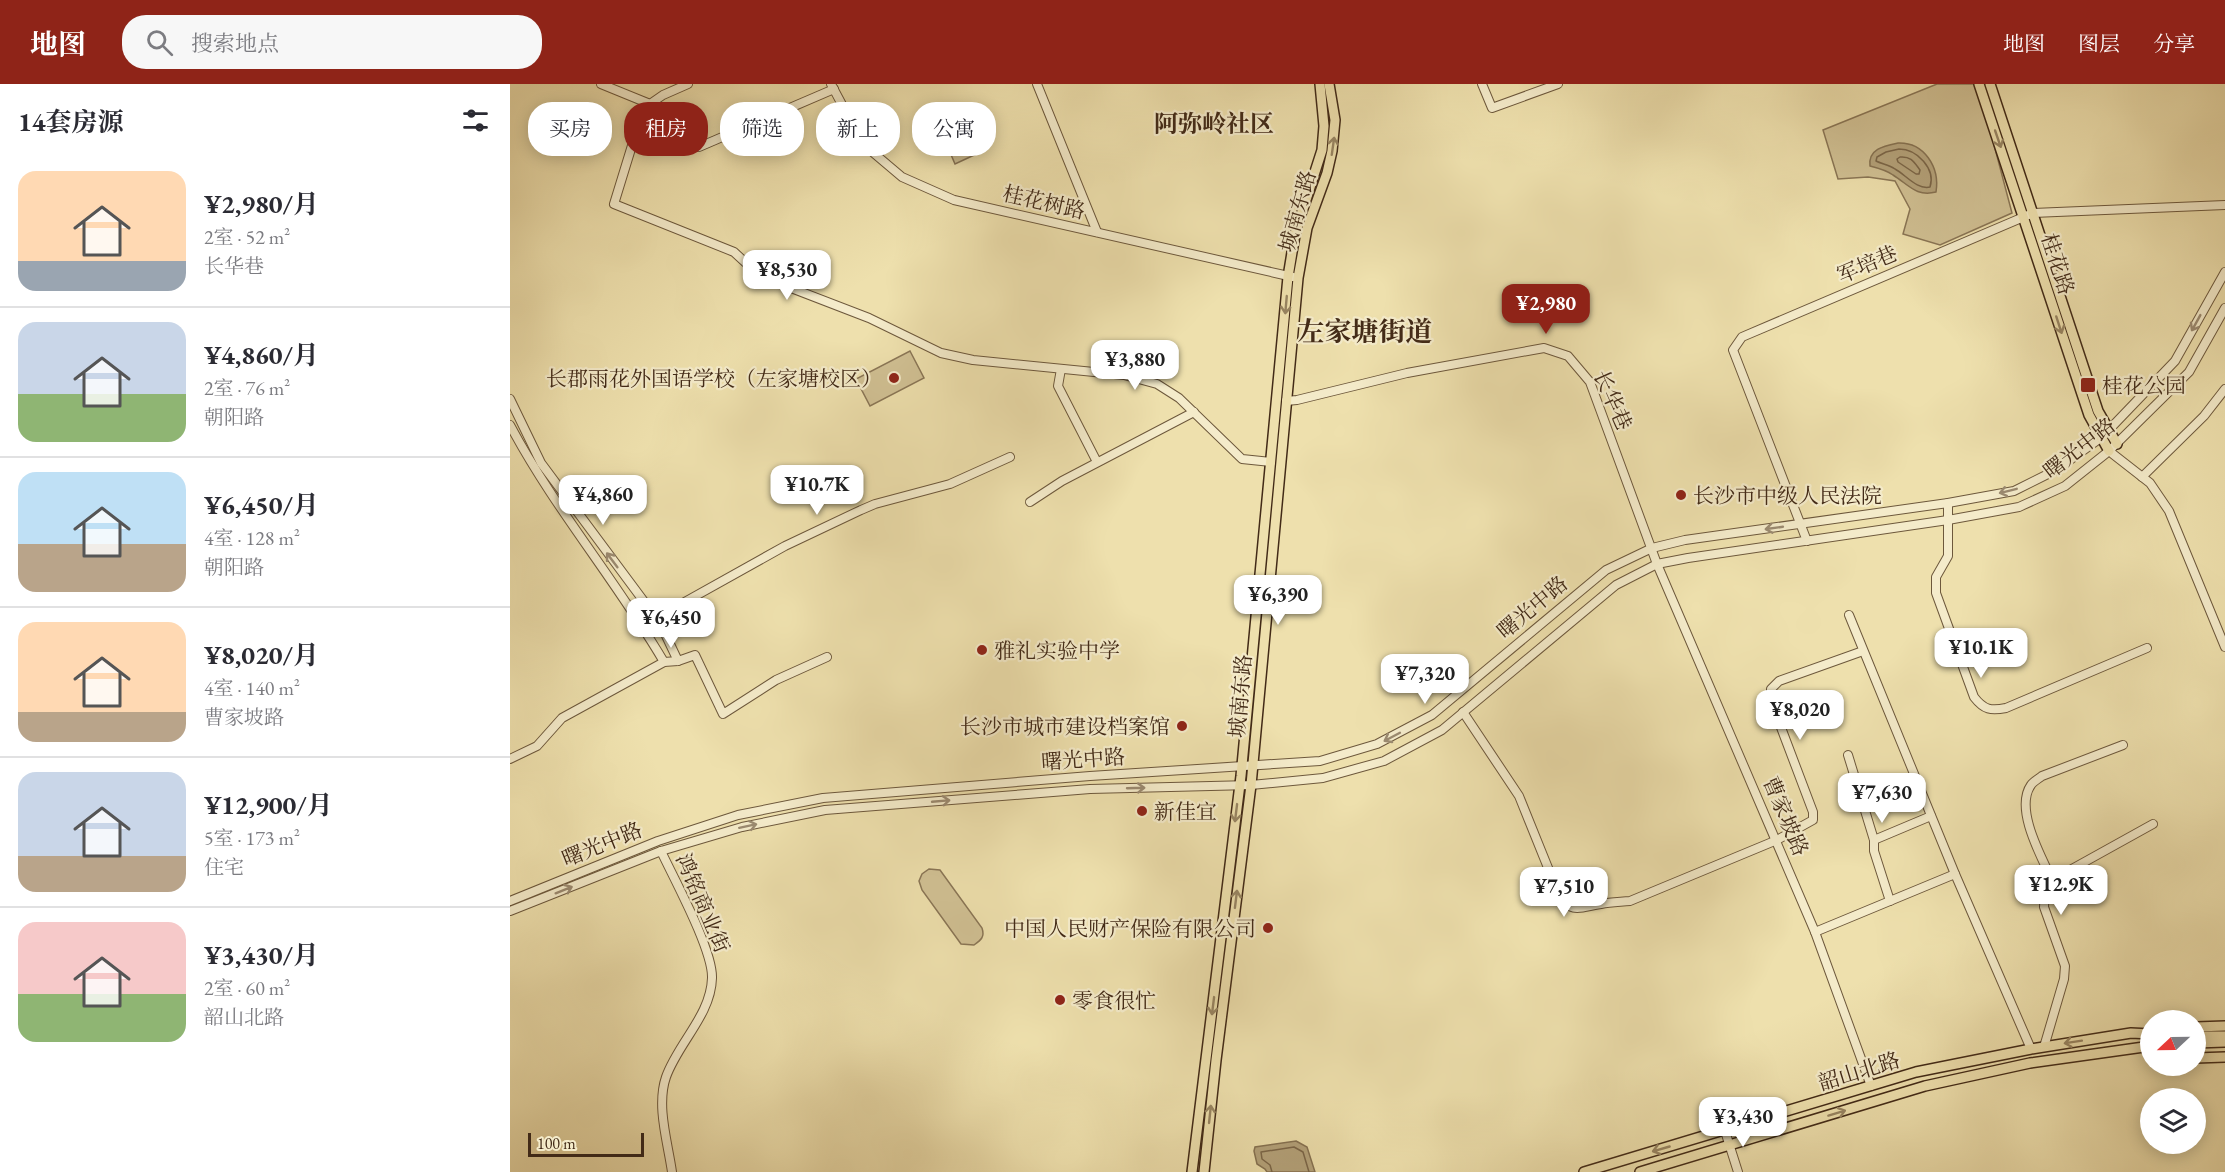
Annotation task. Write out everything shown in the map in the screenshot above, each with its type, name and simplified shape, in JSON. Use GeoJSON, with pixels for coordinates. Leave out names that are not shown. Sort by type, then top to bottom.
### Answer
{"type":"FeatureCollection","features":[{"type":"Feature","properties":{"kind":"main road","name":"城南东路"},"geometry":{"type":"LineString","coordinates":[[1192,1172],[1240,785],[1247,767],[1286,401],[1297,228],[1322,150],[1324,126],[1320,84]]}},
{"type":"Feature","properties":{"kind":"main road","name":"城南东路"},"geometry":{"type":"LineString","coordinates":[[1204,1172],[1251,784],[1247,767],[1271,462],[1293,278],[1309,219],[1327,173],[1332,151],[1335,120],[1329,84]]}},
{"type":"Feature","properties":{"kind":"main road","name":"桂花路"},"geometry":{"type":"LineString","coordinates":[[1979,84],[2028,215]]}},
{"type":"Feature","properties":{"kind":"main road","name":"桂花路"},"geometry":{"type":"LineString","coordinates":[[1990,84],[2089,415],[2117,444]]}},
{"type":"Feature","properties":{"kind":"main road","name":"桂花路"},"geometry":{"type":"LineString","coordinates":[[2105,434],[2109,451]]}},
{"type":"Feature","properties":{"kind":"main road"},"geometry":{"type":"LineString","coordinates":[[2206,1027],[2225,1026]]}},
{"type":"Feature","properties":{"kind":"main road"},"geometry":{"type":"LineString","coordinates":[[2131,1033],[2140,1031]]}},
{"type":"Feature","properties":{"kind":"main road","name":"韶山北路"},"geometry":{"type":"LineString","coordinates":[[1584,1172],[1916,1072],[2031,1049],[2140,1033]]}},
{"type":"Feature","properties":{"kind":"main road"},"geometry":{"type":"LineString","coordinates":[[2206,1036],[2225,1036]]}},
{"type":"Feature","properties":{"kind":"main road"},"geometry":{"type":"LineString","coordinates":[[2206,1043],[2225,1042]]}},
{"type":"Feature","properties":{"kind":"main road","name":"韶山北路"},"geometry":{"type":"LineString","coordinates":[[1640,1172],[1925,1086],[2030,1064],[2140,1047]]}},
{"type":"Feature","properties":{"kind":"main road"},"geometry":{"type":"LineString","coordinates":[[2131,1048],[2140,1050]]}},
{"type":"Feature","properties":{"kind":"main road"},"geometry":{"type":"LineString","coordinates":[[2206,1058],[2225,1057]]}},
{"type":"Feature","properties":{"kind":"street"},"geometry":{"type":"LineString","coordinates":[[600,84],[645,102]]}},
{"type":"Feature","properties":{"kind":"street"},"geometry":{"type":"LineString","coordinates":[[653,102],[687,84]]}},
{"type":"Feature","properties":{"kind":"street"},"geometry":{"type":"LineString","coordinates":[[1037,84],[1097,232]]}},
{"type":"Feature","properties":{"kind":"street"},"geometry":{"type":"LineString","coordinates":[[1482,84],[1492,108],[1558,84]]}},
{"type":"Feature","properties":{"kind":"street"},"geometry":{"type":"LineString","coordinates":[[708,143],[832,87]]}},
{"type":"Feature","properties":{"kind":"street","name":"桂花树路"},"geometry":{"type":"LineString","coordinates":[[832,87],[863,144],[902,177],[954,200],[1293,278]]}},
{"type":"Feature","properties":{"kind":"street"},"geometry":{"type":"LineString","coordinates":[[629,156],[614,204],[734,252],[760,276],[869,318],[941,354],[973,360],[1124,375],[1157,384],[1179,398],[1242,459],[1271,462]]}},
{"type":"Feature","properties":{"kind":"street","name":"军培巷"},"geometry":{"type":"LineString","coordinates":[[1807,541],[1733,350],[1742,337],[2028,215],[2225,205]]}},
{"type":"Feature","properties":{"kind":"street","name":"曙光中路"},"geometry":{"type":"LineString","coordinates":[[510,901],[658,841],[738,815],[823,798],[1090,776],[1320,761],[1377,744],[1432,716],[1606,570],[1652,548],[1684,540],[1948,503],[2014,491],[2056,471],[2105,434],[2175,361],[2225,272]]}},
{"type":"Feature","properties":{"kind":"street","name":"曙光中路"},"geometry":{"type":"LineString","coordinates":[[510,911],[661,851],[742,827],[825,810],[1090,789],[1240,785],[1323,778],[1384,761],[1442,730],[1616,585],[1657,564],[2019,507],[2065,486],[2117,444],[2189,372],[2225,308]]}},
{"type":"Feature","properties":{"kind":"street","name":"长华巷"},"geometry":{"type":"LineString","coordinates":[[1286,401],[1407,373],[1544,348],[1568,356],[1590,382],[1657,564]]}},
{"type":"Feature","properties":{"kind":"street"},"geometry":{"type":"LineString","coordinates":[[1061,369],[1058,386],[1097,462]]}},
{"type":"Feature","properties":{"kind":"street"},"geometry":{"type":"LineString","coordinates":[[2142,477],[2204,416],[2225,389]]}},
{"type":"Feature","properties":{"kind":"street"},"geometry":{"type":"LineString","coordinates":[[510,399],[542,463],[656,618],[678,662]]}},
{"type":"Feature","properties":{"kind":"street"},"geometry":{"type":"LineString","coordinates":[[1030,502],[1097,462],[1194,412]]}},
{"type":"Feature","properties":{"kind":"street"},"geometry":{"type":"LineString","coordinates":[[510,424],[528,458],[562,512],[638,617],[664,662]]}},
{"type":"Feature","properties":{"kind":"street"},"geometry":{"type":"LineString","coordinates":[[2109,451],[2150,483],[2169,511],[2225,647]]}},
{"type":"Feature","properties":{"kind":"street"},"geometry":{"type":"LineString","coordinates":[[638,617],[656,618],[785,546],[861,510],[950,483],[1010,457]]}},
{"type":"Feature","properties":{"kind":"street"},"geometry":{"type":"LineString","coordinates":[[1948,503],[1948,556],[1936,577],[1936,593],[1974,697],[1982,707],[1992,711],[2006,708],[2147,648]]}},
{"type":"Feature","properties":{"kind":"street","name":"曹家坡路"},"geometry":{"type":"LineString","coordinates":[[1657,564],[1815,932],[1870,1086]]}},
{"type":"Feature","properties":{"kind":"street"},"geometry":{"type":"LineString","coordinates":[[1849,615],[1955,874],[2031,1049]]}},
{"type":"Feature","properties":{"kind":"street"},"geometry":{"type":"LineString","coordinates":[[1463,712],[1519,796],[1559,895],[1570,907],[1584,908],[1630,901],[1776,840],[1813,820],[1813,812],[1771,700],[1772,689],[1779,681],[1863,651]]}},
{"type":"Feature","properties":{"kind":"street"},"geometry":{"type":"LineString","coordinates":[[510,759],[537,746],[562,718],[664,662],[678,662],[695,654],[723,714],[776,680],[827,657]]}},
{"type":"Feature","properties":{"kind":"street"},"geometry":{"type":"LineString","coordinates":[[2052,880],[2029,832],[2026,796],[2031,785],[2042,776],[2122,745]]}},
{"type":"Feature","properties":{"kind":"street"},"geometry":{"type":"LineString","coordinates":[[1848,755],[1890,901]]}},
{"type":"Feature","properties":{"kind":"street"},"geometry":{"type":"LineString","coordinates":[[1874,840],[1931,816]]}},
{"type":"Feature","properties":{"kind":"street"},"geometry":{"type":"LineString","coordinates":[[2044,1047],[2064,979],[2065,966],[2044,907],[2045,892],[2052,880],[2153,824]]}},
{"type":"Feature","properties":{"kind":"street","name":"鸿铭商业街"},"geometry":{"type":"LineString","coordinates":[[661,851],[709,955],[712,978],[708,1002],[666,1077],[662,1102],[672,1172]]}},
{"type":"Feature","properties":{"kind":"street"},"geometry":{"type":"LineString","coordinates":[[1815,932],[1955,874]]}},
{"type":"Feature","properties":{"kind":"street"},"geometry":{"type":"LineString","coordinates":[[1725,1131],[1738,1172]]}},
{"type":"Feature","properties":{"kind":"shaded area"},"geometry":{"type":"Polygon","coordinates":[[[1937,84],[1978,84],[2012,213],[1940,245],[1903,234],[1910,209],[1895,181],[1868,177],[1838,179],[1823,130],[1937,84]]]}},
{"type":"Feature","properties":{"kind":"shaded area"},"geometry":{"type":"Polygon","coordinates":[[[952,156],[972,156],[955,164],[952,156]]]}},
{"type":"Feature","properties":{"kind":"shaded area"},"geometry":{"type":"Polygon","coordinates":[[[910,351],[924,378],[870,406],[856,379],[910,351]]]}},
{"type":"Feature","properties":{"kind":"shaded area"},"geometry":{"type":"Polygon","coordinates":[[[929,869],[940,870],[982,928],[983,934],[979,942],[974,945],[961,944],[922,890],[919,881],[922,874],[929,869]]]}},
{"type":"Feature","properties":{"kind":"water"},"geometry":{"type":"Polygon","coordinates":[[[1898,143],[1923,151],[1933,165],[1937,183],[1936,192],[1923,193],[1888,172],[1870,166],[1874,152],[1882,147],[1898,143]]]}},
{"type":"Feature","properties":{"kind":"water"},"geometry":{"type":"Polygon","coordinates":[[[1296,1141],[1307,1147],[1315,1172],[1267,1172],[1257,1164],[1255,1147],[1296,1141]]]}},
{"type":"Feature","properties":{"kind":"place","name":"长郡雨花外国语学校（左家塘校区）"},"geometry":{"type":"Point","coordinates":[894,378]}},
{"type":"Feature","properties":{"kind":"place","name":"桂花公园"},"geometry":{"type":"Point","coordinates":[2088,385]}},
{"type":"Feature","properties":{"kind":"place","name":"长沙市中级人民法院"},"geometry":{"type":"Point","coordinates":[1681,495]}},
{"type":"Feature","properties":{"kind":"place","name":"雅礼实验中学"},"geometry":{"type":"Point","coordinates":[982,650]}},
{"type":"Feature","properties":{"kind":"place","name":"长沙市城市建设档案馆"},"geometry":{"type":"Point","coordinates":[1182,726]}},
{"type":"Feature","properties":{"kind":"place","name":"新佳宜"},"geometry":{"type":"Point","coordinates":[1142,811]}},
{"type":"Feature","properties":{"kind":"place","name":"中国人民财产保险有限公司"},"geometry":{"type":"Point","coordinates":[1268,928]}},
{"type":"Feature","properties":{"kind":"place","name":"零食很忙"},"geometry":{"type":"Point","coordinates":[1060,1000]}},
{"type":"Feature","properties":{"kind":"district","name":"阿弥岭社区"},"geometry":{"type":"Point","coordinates":[1214,123]}},
{"type":"Feature","properties":{"kind":"district","name":"左家塘街道"},"geometry":{"type":"Point","coordinates":[1365,331]}}]}
